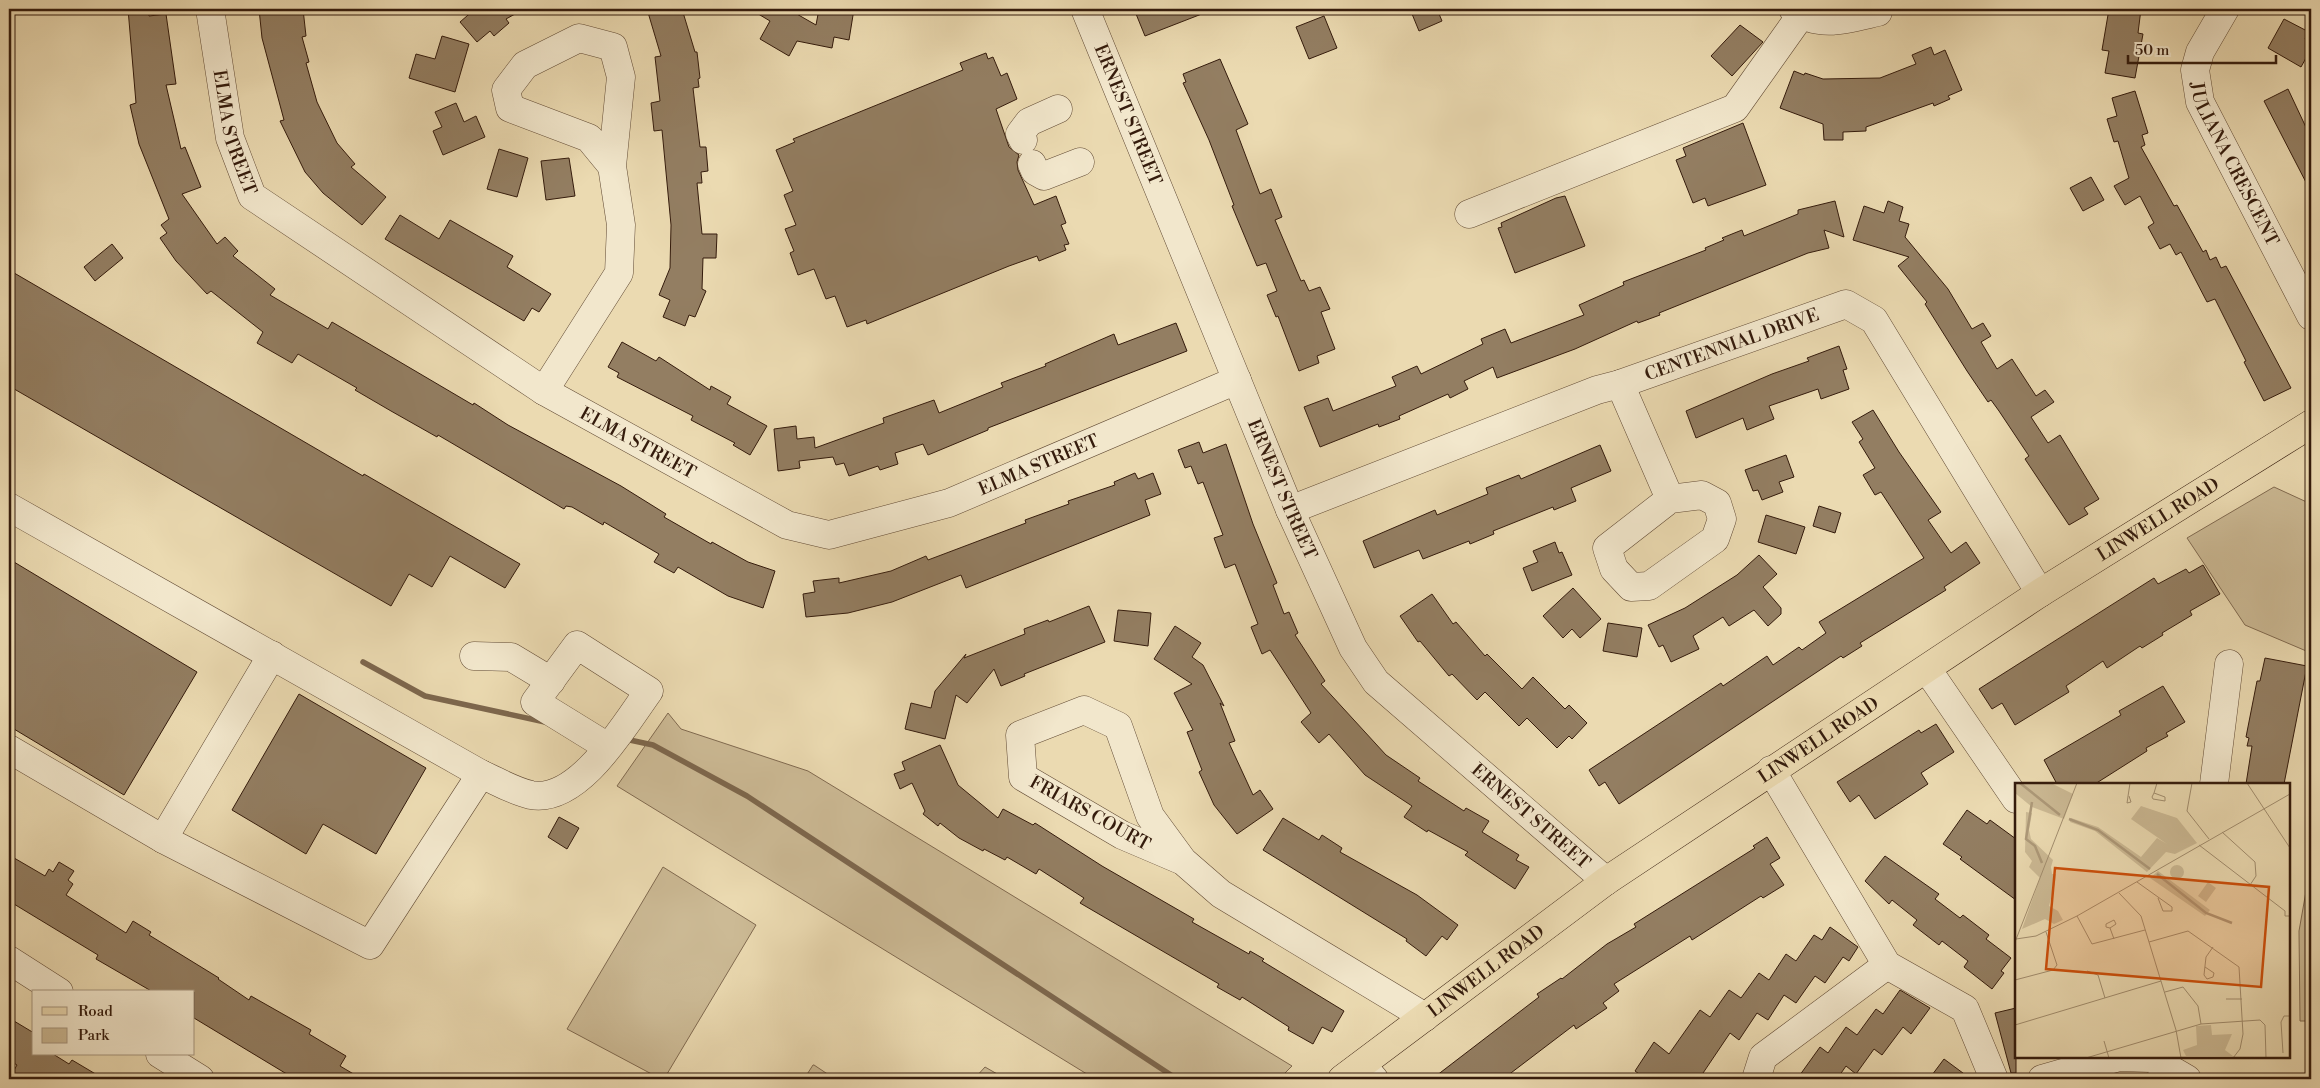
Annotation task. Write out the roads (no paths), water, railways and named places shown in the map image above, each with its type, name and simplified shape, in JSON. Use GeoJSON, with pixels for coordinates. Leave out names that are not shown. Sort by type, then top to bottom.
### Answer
{"type":"FeatureCollection","features":[{"type":"Feature","properties":{"kind":"main road","name":"LINWELL ROAD"},"geometry":{"type":"LineString","coordinates":[[1359,1074],[1425,1017],[1606,880],[2040,593],[2311,424]]}},
{"type":"Feature","properties":{"kind":"street","name":"ELMA STREET"},"geometry":{"type":"LineString","coordinates":[[210,9],[230,138],[252,196],[544,390],[787,525],[829,534],[949,503],[1237,380]]}},
{"type":"Feature","properties":{"kind":"street","name":"ERNEST STREET"},"geometry":{"type":"LineString","coordinates":[[1085,9],[1290,510],[1353,648],[1376,682],[1606,880]]}},
{"type":"Feature","properties":{"kind":"street","name":"JULIANA CRESCENT"},"geometry":{"type":"LineString","coordinates":[[2225,9],[2200,52],[2195,70],[2200,102],[2311,316]]}},
{"type":"Feature","properties":{"kind":"street"},"geometry":{"type":"LineString","coordinates":[[1469,214],[1735,108],[1797,12],[1823,22],[1878,12]]}},
{"type":"Feature","properties":{"kind":"street"},"geometry":{"type":"LineString","coordinates":[[544,390],[619,273],[621,225],[612,166],[620,77],[613,48],[579,38],[525,65],[506,90],[510,108],[589,138],[612,166]]}},
{"type":"Feature","properties":{"kind":"street"},"geometry":{"type":"LineString","coordinates":[[1058,109],[1029,122],[1020,134],[1035,171],[1044,176],[1080,162]]}},
{"type":"Feature","properties":{"kind":"street","name":"CENTENNIAL DRIVE"},"geometry":{"type":"LineString","coordinates":[[1290,510],[1597,390],[1620,384],[1846,304],[1874,320],[2040,593]]}},
{"type":"Feature","properties":{"kind":"street"},"geometry":{"type":"LineString","coordinates":[[1620,384],[1670,499]]}},
{"type":"Feature","properties":{"kind":"street"},"geometry":{"type":"LineString","coordinates":[[9,507],[481,774],[518,791],[532,795],[550,794],[564,789],[578,780],[608,747],[649,691],[577,645],[535,702],[608,747]]}},
{"type":"Feature","properties":{"kind":"street"},"geometry":{"type":"LineString","coordinates":[[163,839],[272,655]]}},
{"type":"Feature","properties":{"kind":"street"},"geometry":{"type":"LineString","coordinates":[[474,656],[511,657],[551,681]]}},
{"type":"Feature","properties":{"kind":"street"},"geometry":{"type":"LineString","coordinates":[[2208,782],[2229,664]]}},
{"type":"Feature","properties":{"kind":"street"},"geometry":{"type":"LineString","coordinates":[[1927,669],[2015,798]]}},
{"type":"Feature","properties":{"kind":"street","name":"FRIARS COURT"},"geometry":{"type":"LineString","coordinates":[[1183,861],[1122,835],[1023,777],[1020,735],[1084,710],[1118,726],[1150,816],[1183,861],[1221,894],[1425,1017]]}},
{"type":"Feature","properties":{"kind":"street"},"geometry":{"type":"LineString","coordinates":[[9,749],[163,839],[370,945],[481,774]]}},
{"type":"Feature","properties":{"kind":"street"},"geometry":{"type":"LineString","coordinates":[[1771,770],[1887,966],[1965,1009],[1994,1079]]}},
{"type":"Feature","properties":{"kind":"street"},"geometry":{"type":"LineString","coordinates":[[9,960],[56,990]]}},
{"type":"Feature","properties":{"kind":"street"},"geometry":{"type":"LineString","coordinates":[[1756,1079],[1763,1057],[1887,966]]}},
{"type":"Feature","properties":{"kind":"street"},"geometry":{"type":"LineString","coordinates":[[163,1056],[200,1079]]}},
{"type":"Feature","properties":{"kind":"street"},"geometry":{"type":"LineString","coordinates":[[2042,1079],[2116,1058]]}},
{"type":"Feature","properties":{"kind":"street"},"geometry":{"type":"LineString","coordinates":[[2151,1058],[2188,1079]]}},
{"type":"Feature","properties":{"kind":"waterway"},"geometry":{"type":"LineString","coordinates":[[363,662],[425,696],[545,722]]}},
{"type":"Feature","properties":{"kind":"waterway"},"geometry":{"type":"LineString","coordinates":[[625,739],[653,745],[747,796],[1177,1079]]}}]}
